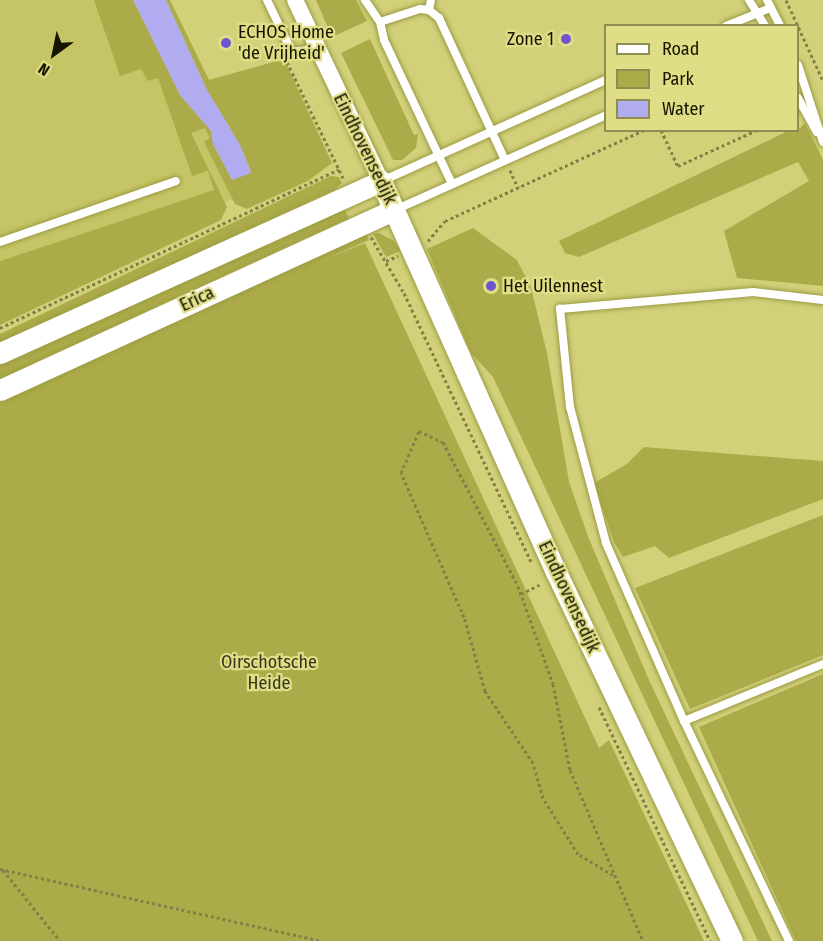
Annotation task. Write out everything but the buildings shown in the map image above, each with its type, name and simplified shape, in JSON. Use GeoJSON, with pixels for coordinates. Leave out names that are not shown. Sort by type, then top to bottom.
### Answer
{"type":"FeatureCollection","features":[{"type":"Feature","properties":{"kind":"street","name":"Eindhovensedijk"},"geometry":{"type":"LineString","coordinates":[[295,0],[381,181],[556,572],[732,941]]}},
{"type":"Feature","properties":{"kind":"street","name":"Erica"},"geometry":{"type":"LineString","coordinates":[[0,353],[350,192],[381,181]]}},
{"type":"Feature","properties":{"kind":"street","name":"Erica"},"geometry":{"type":"LineString","coordinates":[[0,390],[394,210]]}},
{"type":"Feature","properties":{"kind":"lane"},"geometry":{"type":"LineString","coordinates":[[267,0],[292,52],[318,49]]}},
{"type":"Feature","properties":{"kind":"lane"},"geometry":{"type":"LineString","coordinates":[[365,0],[380,22],[384,40],[452,184]]}},
{"type":"Feature","properties":{"kind":"lane"},"geometry":{"type":"LineString","coordinates":[[429,10],[430,0]]}},
{"type":"Feature","properties":{"kind":"lane"},"geometry":{"type":"LineString","coordinates":[[749,0],[764,24]]}},
{"type":"Feature","properties":{"kind":"lane"},"geometry":{"type":"LineString","coordinates":[[731,24],[758,12],[768,4]]}},
{"type":"Feature","properties":{"kind":"lane"},"geometry":{"type":"LineString","coordinates":[[764,24],[768,4]]}},
{"type":"Feature","properties":{"kind":"lane"},"geometry":{"type":"LineString","coordinates":[[768,4],[779,24]]}},
{"type":"Feature","properties":{"kind":"lane"},"geometry":{"type":"LineString","coordinates":[[380,22],[420,9],[429,10],[439,18],[505,160]]}},
{"type":"Feature","properties":{"kind":"lane"},"geometry":{"type":"LineString","coordinates":[[799,67],[823,141]]}},
{"type":"Feature","properties":{"kind":"lane"},"geometry":{"type":"LineString","coordinates":[[381,181],[604,81]]}},
{"type":"Feature","properties":{"kind":"lane"},"geometry":{"type":"LineString","coordinates":[[799,100],[823,141]]}},
{"type":"Feature","properties":{"kind":"lane"},"geometry":{"type":"LineString","coordinates":[[394,210],[604,116]]}},
{"type":"Feature","properties":{"kind":"lane"},"geometry":{"type":"LineString","coordinates":[[0,242],[176,181]]}},
{"type":"Feature","properties":{"kind":"lane"},"geometry":{"type":"LineString","coordinates":[[789,941],[684,721],[606,543],[570,407],[561,309],[753,292],[823,300]]}},
{"type":"Feature","properties":{"kind":"lane"},"geometry":{"type":"LineString","coordinates":[[684,721],[823,664]]}},
{"type":"Feature","properties":{"kind":"path"},"geometry":{"type":"LineString","coordinates":[[786,0],[797,24]]}},
{"type":"Feature","properties":{"kind":"path"},"geometry":{"type":"LineString","coordinates":[[799,28],[823,81]]}},
{"type":"Feature","properties":{"kind":"path","name":"Eindhovensedijk"},"geometry":{"type":"LineString","coordinates":[[291,72],[350,192]]}},
{"type":"Feature","properties":{"kind":"path"},"geometry":{"type":"LineString","coordinates":[[386,261],[426,243],[445,221],[640,132]]}},
{"type":"Feature","properties":{"kind":"path"},"geometry":{"type":"LineString","coordinates":[[663,132],[678,166],[754,132]]}},
{"type":"Feature","properties":{"kind":"path"},"geometry":{"type":"LineString","coordinates":[[505,160],[519,188]]}},
{"type":"Feature","properties":{"kind":"path"},"geometry":{"type":"LineString","coordinates":[[0,328],[339,168]]}},
{"type":"Feature","properties":{"kind":"path","name":"Eindhovensedijk"},"geometry":{"type":"LineString","coordinates":[[364,222],[386,261],[546,595]]}},
{"type":"Feature","properties":{"kind":"path"},"geometry":{"type":"LineString","coordinates":[[613,875],[578,854],[543,798],[533,763],[485,691],[464,617],[401,473],[419,431],[442,442],[521,594],[553,684],[570,770],[642,941]]}},
{"type":"Feature","properties":{"kind":"path"},"geometry":{"type":"LineString","coordinates":[[521,594],[541,584]]}},
{"type":"Feature","properties":{"kind":"path"},"geometry":{"type":"LineString","coordinates":[[597,702],[710,941]]}},
{"type":"Feature","properties":{"kind":"path"},"geometry":{"type":"LineString","coordinates":[[1,869],[60,941]]}},
{"type":"Feature","properties":{"kind":"path"},"geometry":{"type":"LineString","coordinates":[[1,869],[323,941]]}},
{"type":"Feature","properties":{"kind":"shaded area"},"geometry":{"type":"Polygon","coordinates":[[[0,0],[167,0],[253,192],[0,282],[0,0]]]}},
{"type":"Feature","properties":{"kind":"green space"},"geometry":{"type":"Polygon","coordinates":[[[94,0],[133,0],[180,95],[211,131],[213,144],[232,180],[251,172],[240,145],[207,90],[166,0],[170,0],[209,80],[284,59],[332,163],[308,181],[247,209],[235,204],[204,142],[210,138],[205,128],[191,133],[227,207],[221,220],[0,325],[0,261],[214,190],[208,171],[192,176],[158,78],[148,81],[141,69],[120,76],[94,0]]]}},
{"type":"Feature","properties":{"kind":"green space"},"geometry":{"type":"Polygon","coordinates":[[[316,0],[356,0],[367,21],[332,37],[316,0]]]}},
{"type":"Feature","properties":{"kind":"green space"},"geometry":{"type":"Polygon","coordinates":[[[370,39],[414,135],[418,134],[416,148],[402,160],[393,160],[341,53],[370,39]]]}},
{"type":"Feature","properties":{"kind":"green space"},"geometry":{"type":"Polygon","coordinates":[[[805,123],[823,160],[823,286],[737,278],[724,231],[809,181],[798,162],[579,257],[565,253],[559,241],[786,132],[799,132],[805,123]]]}},
{"type":"Feature","properties":{"kind":"green space"},"geometry":{"type":"Polygon","coordinates":[[[331,176],[339,177],[342,183],[334,190],[0,344],[0,334],[331,176]]]}},
{"type":"Feature","properties":{"kind":"green space"},"geometry":{"type":"Polygon","coordinates":[[[342,205],[349,218],[45,358],[0,383],[0,363],[342,205]]]}},
{"type":"Feature","properties":{"kind":"green space"},"geometry":{"type":"Polygon","coordinates":[[[473,228],[517,260],[531,288],[547,353],[569,482],[589,539],[649,680],[772,941],[758,941],[493,377],[471,353],[427,249],[473,228]]]}},
{"type":"Feature","properties":{"kind":"green space","name":"Oirschotsche Heide"},"geometry":{"type":"Polygon","coordinates":[[[365,231],[369,240],[319,262],[365,243],[599,748],[609,740],[704,941],[0,941],[0,394],[365,231]]]}},
{"type":"Feature","properties":{"kind":"green space"},"geometry":{"type":"Polygon","coordinates":[[[379,233],[394,241],[400,251],[386,257],[373,234],[379,233]]]}},
{"type":"Feature","properties":{"kind":"green space"},"geometry":{"type":"Polygon","coordinates":[[[644,447],[823,461],[823,499],[669,558],[655,546],[623,557],[614,542],[594,483],[627,464],[644,447]]]}},
{"type":"Feature","properties":{"kind":"green space"},"geometry":{"type":"Polygon","coordinates":[[[823,515],[823,655],[690,709],[635,588],[823,515]]]}},
{"type":"Feature","properties":{"kind":"green space"},"geometry":{"type":"Polygon","coordinates":[[[823,674],[823,941],[796,941],[699,727],[823,674]]]}},
{"type":"Feature","properties":{"kind":"water"},"geometry":{"type":"Polygon","coordinates":[[[133,0],[166,0],[207,90],[240,145],[251,173],[232,180],[213,144],[211,131],[180,95],[133,0]]]}},
{"type":"Feature","properties":{"kind":"place","name":"Zone 1"},"geometry":{"type":"Point","coordinates":[566,39]}},
{"type":"Feature","properties":{"kind":"place","name":"ECHOS Home 'de Vrijheid'"},"geometry":{"type":"Point","coordinates":[226,43]}},
{"type":"Feature","properties":{"kind":"place","name":"Het Uilennest"},"geometry":{"type":"Point","coordinates":[491,286]}}]}
